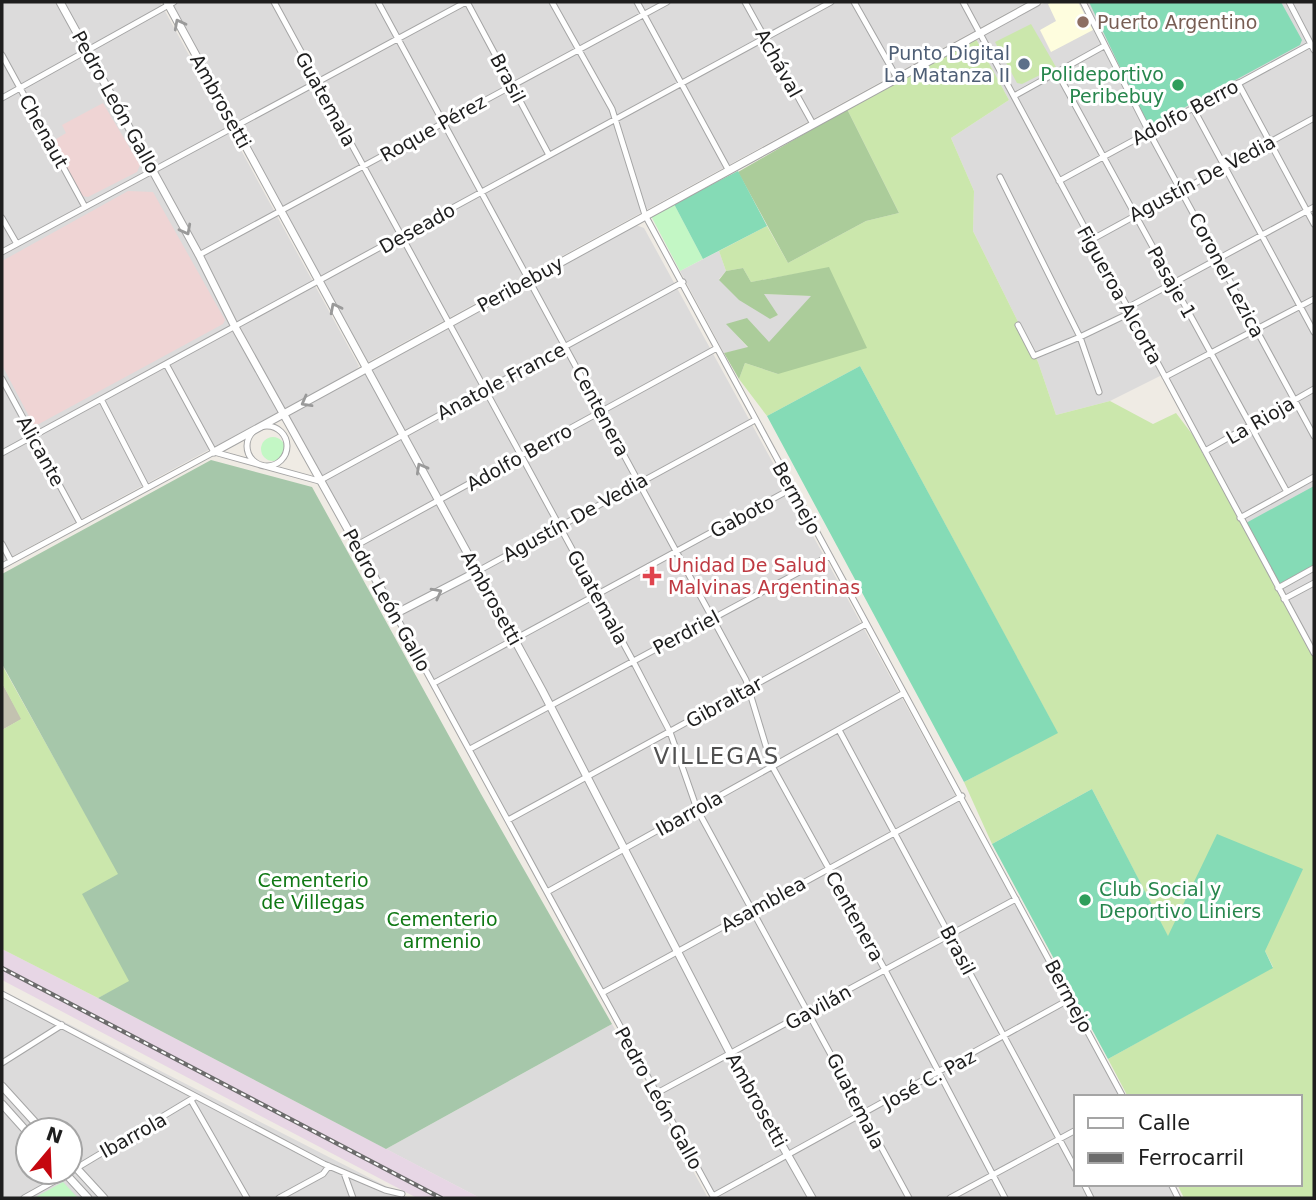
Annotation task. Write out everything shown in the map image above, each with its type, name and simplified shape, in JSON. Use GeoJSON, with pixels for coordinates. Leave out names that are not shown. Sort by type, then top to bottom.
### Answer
{"type":"FeatureCollection","features":[{"type":"Feature","properties":{"kind":"street","name":"Pedro León Gallo"},"geometry":{"type":"LineString","coordinates":[[60,2],[154,170],[319,481],[358,545],[434,683],[713,1197]]}},
{"type":"Feature","properties":{"kind":"street","name":"Guatemala"},"geometry":{"type":"LineString","coordinates":[[274,2],[633,661],[670,732],[697,809],[909,1198]]}},
{"type":"Feature","properties":{"kind":"street","name":"Centenera"},"geometry":{"type":"LineString","coordinates":[[378,2],[566,345],[749,688],[772,766],[885,970],[1004,1198]]}},
{"type":"Feature","properties":{"kind":"street"},"geometry":{"type":"LineString","coordinates":[[2,252],[466,2]]}},
{"type":"Feature","properties":{"kind":"street","name":"Brasil"},"geometry":{"type":"LineString","coordinates":[[466,2],[548,155]]}},
{"type":"Feature","properties":{"kind":"street","name":"Bermejo"},"geometry":{"type":"LineString","coordinates":[[552,2],[615,120],[645,215],[1122,1095]]}},
{"type":"Feature","properties":{"kind":"street"},"geometry":{"type":"LineString","coordinates":[[637,2],[729,171]]}},
{"type":"Feature","properties":{"kind":"street","name":"Roque Pérez"},"geometry":{"type":"LineString","coordinates":[[199,255],[667,2]]}},
{"type":"Feature","properties":{"kind":"street","name":"Achával"},"geometry":{"type":"LineString","coordinates":[[745,2],[813,124]]}},
{"type":"Feature","properties":{"kind":"street","name":"Deseado"},"geometry":{"type":"LineString","coordinates":[[2,453],[831,2]]}},
{"type":"Feature","properties":{"kind":"street"},"geometry":{"type":"LineString","coordinates":[[854,2],[897,78]]}},
{"type":"Feature","properties":{"kind":"street","name":"Figueroa Alcorta"},"geometry":{"type":"LineString","coordinates":[[963,2],[1314,653]]}},
{"type":"Feature","properties":{"kind":"street","name":"Peribebuy"},"geometry":{"type":"LineString","coordinates":[[2,566],[1037,2]]}},
{"type":"Feature","properties":{"kind":"street","name":"Coronel Lezica"},"geometry":{"type":"LineString","coordinates":[[1083,2],[1217,260],[1314,436]]}},
{"type":"Feature","properties":{"kind":"street"},"geometry":{"type":"LineString","coordinates":[[1289,2],[1312,47]]}},
{"type":"Feature","properties":{"kind":"street"},"geometry":{"type":"LineString","coordinates":[[2,98],[170,3]]}},
{"type":"Feature","properties":{"kind":"street","name":"Ambrosetti"},"geometry":{"type":"LineString","coordinates":[[170,3],[515,640],[731,1055],[812,1198]]}},
{"type":"Feature","properties":{"kind":"street"},"geometry":{"type":"LineString","coordinates":[[1014,96],[1104,46]]}},
{"type":"Feature","properties":{"kind":"street","name":"Adolfo Berro"},"geometry":{"type":"LineString","coordinates":[[1059,181],[1238,83],[1312,47]]}},
{"type":"Feature","properties":{"kind":"street","name":"Chenaut"},"geometry":{"type":"LineString","coordinates":[[2,55],[85,207]]}},
{"type":"Feature","properties":{"kind":"street","name":"Pasaje 1"},"geometry":{"type":"LineString","coordinates":[[1057,72],[1287,492]]}},
{"type":"Feature","properties":{"kind":"street"},"geometry":{"type":"LineString","coordinates":[[1238,83],[1314,224]]}},
{"type":"Feature","properties":{"kind":"street"},"geometry":{"type":"LineString","coordinates":[[1193,108],[1314,332]]}},
{"type":"Feature","properties":{"kind":"street","name":"Agustín De Vedia"},"geometry":{"type":"LineString","coordinates":[[1091,240],[1314,118]]}},
{"type":"Feature","properties":{"kind":"street"},"geometry":{"type":"LineString","coordinates":[[1000,177],[1080,337],[1099,392]]}},
{"type":"Feature","properties":{"kind":"street"},"geometry":{"type":"LineString","coordinates":[[1018,325],[1034,356],[1080,337],[1129,311],[1173,282],[1314,207]]}},
{"type":"Feature","properties":{"kind":"street"},"geometry":{"type":"LineString","coordinates":[[2,218],[16,244]]}},
{"type":"Feature","properties":{"kind":"street","name":"Anatole France"},"geometry":{"type":"LineString","coordinates":[[319,481],[682,282]]}},
{"type":"Feature","properties":{"kind":"street"},"geometry":{"type":"LineString","coordinates":[[1165,377],[1314,299]]}},
{"type":"Feature","properties":{"kind":"street","name":"Adolfo Berro"},"geometry":{"type":"LineString","coordinates":[[358,545],[717,348]]}},
{"type":"Feature","properties":{"kind":"street"},"geometry":{"type":"LineString","coordinates":[[166,364],[214,452],[319,481]]}},
{"type":"Feature","properties":{"kind":"street","name":"Alicante"},"geometry":{"type":"LineString","coordinates":[[2,379],[80,523]]}},
{"type":"Feature","properties":{"kind":"street","name":"La Rioja"},"geometry":{"type":"LineString","coordinates":[[1205,451],[1314,389]]}},
{"type":"Feature","properties":{"kind":"street"},"geometry":{"type":"LineString","coordinates":[[101,400],[148,488]]}},
{"type":"Feature","properties":{"kind":"street","name":"Agustín De Vedia"},"geometry":{"type":"LineString","coordinates":[[395,614],[755,420]]}},
{"type":"Feature","properties":{"kind":"street"},"geometry":{"type":"LineString","coordinates":[[260,427],[279,430],[286,448],[280,460],[261,465],[251,458],[247,446],[251,435],[260,427]]}},
{"type":"Feature","properties":{"kind":"street"},"geometry":{"type":"LineString","coordinates":[[1241,518],[1314,477]]}},
{"type":"Feature","properties":{"kind":"street","name":"Gaboto"},"geometry":{"type":"LineString","coordinates":[[434,683],[792,489]]}},
{"type":"Feature","properties":{"kind":"street"},"geometry":{"type":"LineString","coordinates":[[2,544],[11,561]]}},
{"type":"Feature","properties":{"kind":"street","name":"Perdriel"},"geometry":{"type":"LineString","coordinates":[[470,749],[829,556]]}},
{"type":"Feature","properties":{"kind":"street"},"geometry":{"type":"LineString","coordinates":[[1278,588],[1314,568]]}},
{"type":"Feature","properties":{"kind":"street"},"geometry":{"type":"LineString","coordinates":[[1284,599],[1314,583]]}},
{"type":"Feature","properties":{"kind":"street","name":"Gibraltar"},"geometry":{"type":"LineString","coordinates":[[509,820],[866,624]]}},
{"type":"Feature","properties":{"kind":"street","name":"Ibarrola"},"geometry":{"type":"LineString","coordinates":[[547,892],[904,694]]}},
{"type":"Feature","properties":{"kind":"street","name":"Brasil"},"geometry":{"type":"LineString","coordinates":[[839,730],[1074,1166]]}},
{"type":"Feature","properties":{"kind":"street","name":"Asamblea"},"geometry":{"type":"LineString","coordinates":[[602,993],[962,796]]}},
{"type":"Feature","properties":{"kind":"street","name":"Gavilán"},"geometry":{"type":"LineString","coordinates":[[657,1093],[1016,899]]}},
{"type":"Feature","properties":{"kind":"street"},"geometry":{"type":"LineString","coordinates":[[2,993],[194,1100],[344,1173],[402,1194]]}},
{"type":"Feature","properties":{"kind":"street","name":"José C. Paz"},"geometry":{"type":"LineString","coordinates":[[713,1197],[1070,999]]}},
{"type":"Feature","properties":{"kind":"street"},"geometry":{"type":"LineString","coordinates":[[2,1063],[62,1026]]}},
{"type":"Feature","properties":{"kind":"street"},"geometry":{"type":"LineString","coordinates":[[2,1086],[29,1116]]}},
{"type":"Feature","properties":{"kind":"street"},"geometry":{"type":"LineString","coordinates":[[194,1100],[247,1198]]}},
{"type":"Feature","properties":{"kind":"street","name":"Ibarrola"},"geometry":{"type":"LineString","coordinates":[[84,1163],[194,1100]]}},
{"type":"Feature","properties":{"kind":"street"},"geometry":{"type":"LineString","coordinates":[[2,1104],[14,1117]]}},
{"type":"Feature","properties":{"kind":"street"},"geometry":{"type":"LineString","coordinates":[[950,1198],[1074,1131]]}},
{"type":"Feature","properties":{"kind":"street"},"geometry":{"type":"LineString","coordinates":[[279,1198],[323,1174],[329,1166]]}},
{"type":"Feature","properties":{"kind":"street"},"geometry":{"type":"LineString","coordinates":[[344,1173],[353,1198]]}},
{"type":"Feature","properties":{"kind":"street"},"geometry":{"type":"LineString","coordinates":[[84,1183],[104,1198]]}},
{"type":"Feature","properties":{"kind":"street","name":"Ibarrola"},"geometry":{"type":"LineString","coordinates":[[24,1198],[45,1186]]}},
{"type":"Feature","properties":{"kind":"shaded area"},"geometry":{"type":"Polygon","coordinates":[[[2,2],[160,2],[359,366],[2,562],[2,2]]]}},
{"type":"Feature","properties":{"kind":"shaded area"},"geometry":{"type":"Polygon","coordinates":[[[168,2],[1027,2],[368,362],[168,2]]]}},
{"type":"Feature","properties":{"kind":"shaded area"},"geometry":{"type":"Polygon","coordinates":[[[1046,2],[1314,2],[1314,650],[1166,373],[1110,401],[1056,415],[1038,362],[973,231],[974,191],[951,138],[1009,100],[976,39],[1046,2]]]}},
{"type":"Feature","properties":{"kind":"shaded area"},"geometry":{"type":"Polygon","coordinates":[[[1078,2],[1093,30],[1051,52],[1040,30],[1056,21],[1048,4],[1078,2]]]}},
{"type":"Feature","properties":{"kind":"shaded area"},"geometry":{"type":"Polygon","coordinates":[[[103,103],[140,165],[137,172],[88,197],[82,196],[53,141],[66,133],[62,125],[103,103]]]}},
{"type":"Feature","properties":{"kind":"shaded area"},"geometry":{"type":"Polygon","coordinates":[[[128,191],[153,192],[225,320],[223,324],[37,425],[33,424],[2,365],[2,261],[128,191]]]}},
{"type":"Feature","properties":{"kind":"shaded area"},"geometry":{"type":"Polygon","coordinates":[[[636,225],[644,228],[1120,1095],[1074,1095],[1074,1186],[1170,1186],[1176,1198],[712,1198],[288,416],[636,225]]]}},
{"type":"Feature","properties":{"kind":"shaded area"},"geometry":{"type":"Polygon","coordinates":[[[719,251],[726,271],[719,279],[770,319],[778,315],[763,294],[812,296],[769,343],[727,324],[748,348],[724,353],[680,271],[719,251]]]}},
{"type":"Feature","properties":{"kind":"shaded area"},"geometry":{"type":"Polygon","coordinates":[[[2,683],[22,719],[2,730],[2,683]]]}},
{"type":"Feature","properties":{"kind":"shaded area"},"geometry":{"type":"Polygon","coordinates":[[[2,949],[480,1198],[417,1198],[2,980],[2,949]]]}},
{"type":"Feature","properties":{"kind":"shaded area"},"geometry":{"type":"Polygon","coordinates":[[[2,990],[409,1198],[2,1198],[2,990]]]}},
{"type":"Feature","properties":{"kind":"shaded area"},"geometry":{"type":"Polygon","coordinates":[[[612,1024],[708,1198],[480,1198],[386,1149],[612,1024]]]}},
{"type":"Feature","properties":{"kind":"green space","name":"Polideportivo Peribebuy"},"geometry":{"type":"Polygon","coordinates":[[[1089,2],[1281,2],[1302,40],[1300,45],[1152,125],[1147,124],[1089,2]]]}},
{"type":"Feature","properties":{"kind":"green space"},"geometry":{"type":"Polygon","coordinates":[[[1031,24],[1056,67],[1022,84],[1017,83],[995,42],[1031,24]]]}},
{"type":"Feature","properties":{"kind":"green space"},"geometry":{"type":"Polygon","coordinates":[[[976,39],[1009,100],[951,138],[974,191],[973,231],[1038,362],[1056,415],[1110,401],[1153,424],[1176,413],[1205,451],[1314,653],[1314,1198],[1184,1198],[1178,1186],[1302,1186],[1302,1095],[1127,1095],[1108,1059],[1273,967],[1265,951],[1168,937],[1092,789],[992,844],[964,782],[1057,732],[860,366],[767,416],[739,379],[745,363],[778,374],[829,268],[751,282],[743,268],[726,271],[719,251],[767,226],[788,263],[866,221],[899,213],[847,109],[976,39]]]}},
{"type":"Feature","properties":{"kind":"green space"},"geometry":{"type":"Polygon","coordinates":[[[847,109],[899,213],[866,221],[788,263],[738,172],[847,109]]]}},
{"type":"Feature","properties":{"kind":"green space"},"geometry":{"type":"Polygon","coordinates":[[[738,171],[767,226],[703,259],[674,204],[738,171]]]}},
{"type":"Feature","properties":{"kind":"green space"},"geometry":{"type":"Polygon","coordinates":[[[674,204],[703,259],[680,271],[651,216],[674,204]]]}},
{"type":"Feature","properties":{"kind":"green space"},"geometry":{"type":"Polygon","coordinates":[[[829,267],[867,348],[778,374],[745,363],[739,379],[724,353],[748,347],[726,324],[747,318],[769,342],[811,296],[764,294],[778,315],[770,319],[739,300],[719,280],[726,271],[743,268],[751,282],[829,267]]]}},
{"type":"Feature","properties":{"kind":"green space"},"geometry":{"type":"Polygon","coordinates":[[[860,366],[1058,733],[964,782],[767,416],[860,366]]]}},
{"type":"Feature","properties":{"kind":"green space"},"geometry":{"type":"Polygon","coordinates":[[[273,437],[281,441],[285,449],[281,457],[273,461],[265,457],[261,449],[265,441],[273,437]]]}},
{"type":"Feature","properties":{"kind":"green space","name":"Cementerio de Villegas"},"geometry":{"type":"Polygon","coordinates":[[[211,460],[312,487],[481,794],[612,1024],[386,1149],[98,998],[129,981],[82,894],[118,874],[2,664],[2,574],[211,460]]]}},
{"type":"Feature","properties":{"kind":"green space"},"geometry":{"type":"Polygon","coordinates":[[[1314,486],[1314,565],[1279,584],[1246,523],[1314,486]]]}},
{"type":"Feature","properties":{"kind":"green space"},"geometry":{"type":"Polygon","coordinates":[[[2,665],[119,874],[130,982],[98,998],[2,949],[2,730],[21,719],[2,683],[2,665]]]}},
{"type":"Feature","properties":{"kind":"green space","name":"Club Social y Deportivo Liniers"},"geometry":{"type":"Polygon","coordinates":[[[1092,789],[1168,936],[1217,834],[1303,869],[1265,951],[1273,968],[1108,1059],[992,844],[1092,789]]]}},
{"type":"Feature","properties":{"kind":"green space"},"geometry":{"type":"Polygon","coordinates":[[[56,1186],[67,1186],[78,1198],[34,1198],[56,1186]]]}},
{"type":"Feature","properties":{"kind":"railway"},"geometry":{"type":"LineString","coordinates":[[2,968],[441,1198]]}},
{"type":"Feature","properties":{"kind":"place","name":"Puerto Argentino"},"geometry":{"type":"Point","coordinates":[1083,22]}},
{"type":"Feature","properties":{"kind":"place","name":"Punto Digital La Matanza II"},"geometry":{"type":"Point","coordinates":[1024,64]}},
{"type":"Feature","properties":{"kind":"place","name":"Polideportivo Peribebuy"},"geometry":{"type":"Point","coordinates":[1178,85]}},
{"type":"Feature","properties":{"kind":"place","name":"Unidad De Salud Malvinas Argentinas"},"geometry":{"type":"Point","coordinates":[652,576]}},
{"type":"Feature","properties":{"kind":"place","name":"Club Social y Deportivo Liniers"},"geometry":{"type":"Point","coordinates":[1085,900]}},
{"type":"Feature","properties":{"kind":"district","name":"VILLEGAS"},"geometry":{"type":"Point","coordinates":[717,756]}},
{"type":"Feature","properties":{"kind":"park label","name":"Cementerio armenio"},"geometry":{"type":"Point","coordinates":[442,930]}}]}
